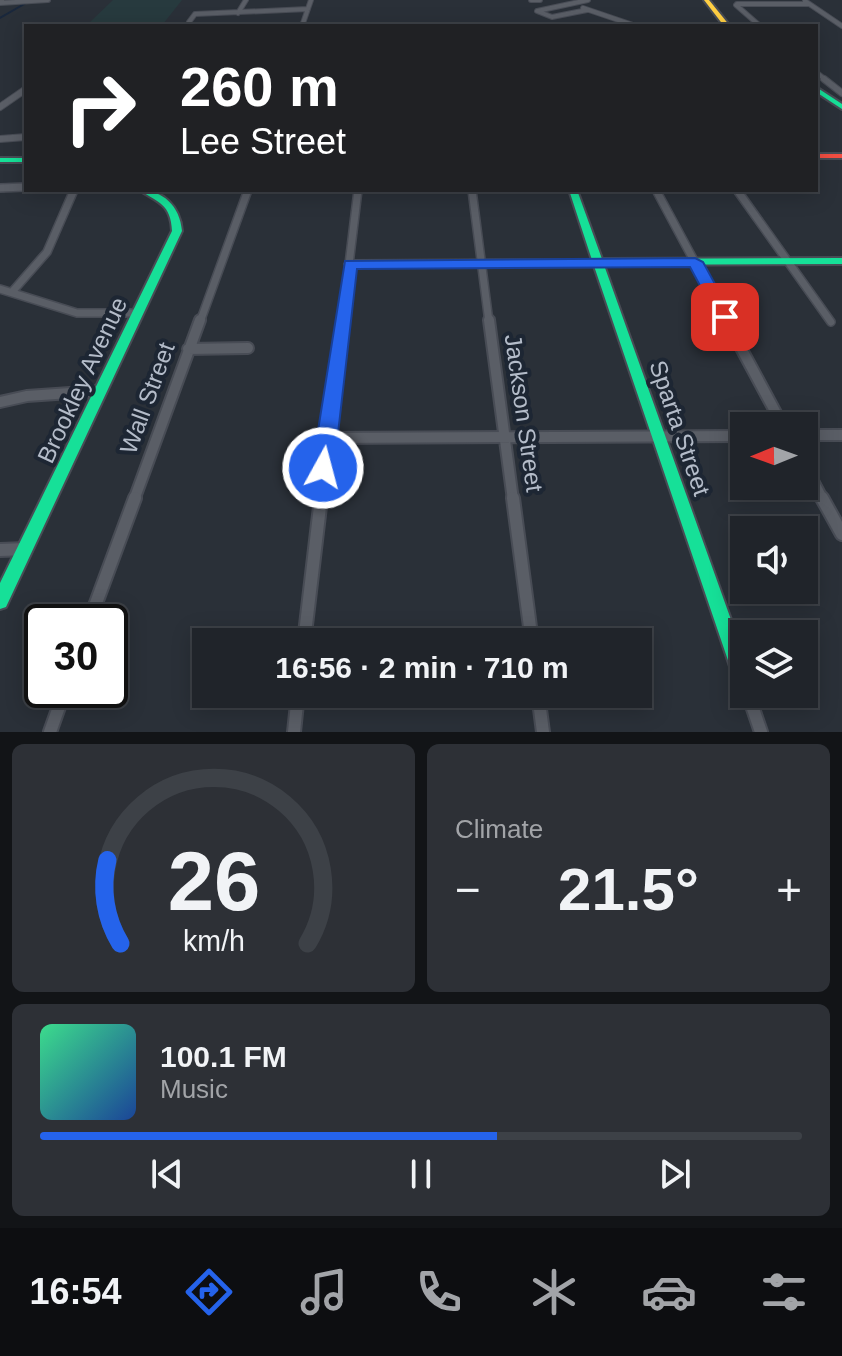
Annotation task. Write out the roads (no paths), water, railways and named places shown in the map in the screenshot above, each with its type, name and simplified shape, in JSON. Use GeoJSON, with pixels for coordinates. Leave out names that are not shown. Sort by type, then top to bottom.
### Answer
{"type":"FeatureCollection","features":[{"type":"Feature","properties":{"kind":"street"},"geometry":{"type":"LineString","coordinates":[[0,3],[48,0]]}},
{"type":"Feature","properties":{"kind":"street"},"geometry":{"type":"LineString","coordinates":[[238,13],[246,0]]}},
{"type":"Feature","properties":{"kind":"street"},"geometry":{"type":"LineString","coordinates":[[303,24],[311,0]]}},
{"type":"Feature","properties":{"kind":"street"},"geometry":{"type":"LineString","coordinates":[[531,0],[540,0]]}},
{"type":"Feature","properties":{"kind":"street"},"geometry":{"type":"LineString","coordinates":[[562,0],[630,24]]}},
{"type":"Feature","properties":{"kind":"street"},"geometry":{"type":"LineString","coordinates":[[587,10],[552,17],[537,11],[588,0]]}},
{"type":"Feature","properties":{"kind":"street"},"geometry":{"type":"LineString","coordinates":[[700,0],[718,24]]}},
{"type":"Feature","properties":{"kind":"street"},"geometry":{"type":"LineString","coordinates":[[706,0],[725,24]]}},
{"type":"Feature","properties":{"kind":"street"},"geometry":{"type":"LineString","coordinates":[[803,0],[842,26]]}},
{"type":"Feature","properties":{"kind":"street"},"geometry":{"type":"LineString","coordinates":[[758,24],[737,4],[809,4]]}},
{"type":"Feature","properties":{"kind":"street"},"geometry":{"type":"LineString","coordinates":[[189,22],[195,14],[308,9]]}},
{"type":"Feature","properties":{"kind":"street"},"geometry":{"type":"LineString","coordinates":[[818,74],[842,93]]}},
{"type":"Feature","properties":{"kind":"street"},"geometry":{"type":"LineString","coordinates":[[0,107],[24,92]]}},
{"type":"Feature","properties":{"kind":"street"},"geometry":{"type":"LineString","coordinates":[[818,93],[842,108]]}},
{"type":"Feature","properties":{"kind":"street"},"geometry":{"type":"LineString","coordinates":[[0,139],[24,137]]}},
{"type":"Feature","properties":{"kind":"street"},"geometry":{"type":"LineString","coordinates":[[818,156],[842,156]]}},
{"type":"Feature","properties":{"kind":"street"},"geometry":{"type":"LineString","coordinates":[[0,160],[24,160]]}},
{"type":"Feature","properties":{"kind":"street"},"geometry":{"type":"LineString","coordinates":[[0,188],[24,187]]}},
{"type":"Feature","properties":{"kind":"street"},"geometry":{"type":"LineString","coordinates":[[12,292],[47,252],[73,192]]}},
{"type":"Feature","properties":{"kind":"street","name":"Brookley Avenue"},"geometry":{"type":"LineString","coordinates":[[0,601],[178,226],[177,217],[166,201],[147,192]]}},
{"type":"Feature","properties":{"kind":"street","name":"Wall Street"},"geometry":{"type":"LineString","coordinates":[[96,604],[247,192]]}},
{"type":"Feature","properties":{"kind":"street"},"geometry":{"type":"LineString","coordinates":[[306,628],[358,192]]}},
{"type":"Feature","properties":{"kind":"street","name":"Jackson Street"},"geometry":{"type":"LineString","coordinates":[[472,192],[530,628]]}},
{"type":"Feature","properties":{"kind":"street","name":"Sparta Street"},"geometry":{"type":"LineString","coordinates":[[574,192],[730,640]]}},
{"type":"Feature","properties":{"kind":"street"},"geometry":{"type":"LineString","coordinates":[[657,192],[775,412]]}},
{"type":"Feature","properties":{"kind":"street"},"geometry":{"type":"LineString","coordinates":[[738,192],[831,322]]}},
{"type":"Feature","properties":{"kind":"street"},"geometry":{"type":"LineString","coordinates":[[350,264],[842,261]]}},
{"type":"Feature","properties":{"kind":"street"},"geometry":{"type":"LineString","coordinates":[[0,289],[77,313],[136,313]]}},
{"type":"Feature","properties":{"kind":"street"},"geometry":{"type":"LineString","coordinates":[[188,349],[248,348]]}},
{"type":"Feature","properties":{"kind":"street"},"geometry":{"type":"LineString","coordinates":[[0,402],[27,396],[99,391]]}},
{"type":"Feature","properties":{"kind":"street"},"geometry":{"type":"LineString","coordinates":[[818,435],[842,435]]}},
{"type":"Feature","properties":{"kind":"street"},"geometry":{"type":"LineString","coordinates":[[326,438],[730,436]]}},
{"type":"Feature","properties":{"kind":"street"},"geometry":{"type":"LineString","coordinates":[[818,490],[842,534]]}},
{"type":"Feature","properties":{"kind":"street"},"geometry":{"type":"LineString","coordinates":[[0,550],[26,549]]}},
{"type":"Feature","properties":{"kind":"street"},"geometry":{"type":"LineString","coordinates":[[50,732],[59,708]]}},
{"type":"Feature","properties":{"kind":"street"},"geometry":{"type":"LineString","coordinates":[[294,732],[297,708]]}},
{"type":"Feature","properties":{"kind":"street"},"geometry":{"type":"LineString","coordinates":[[540,708],[543,732]]}},
{"type":"Feature","properties":{"kind":"street"},"geometry":{"type":"LineString","coordinates":[[753,708],[761,732]]}},
{"type":"Feature","properties":{"kind":"waterway"},"geometry":{"type":"LineString","coordinates":[[0,18],[26,3]]}}]}
